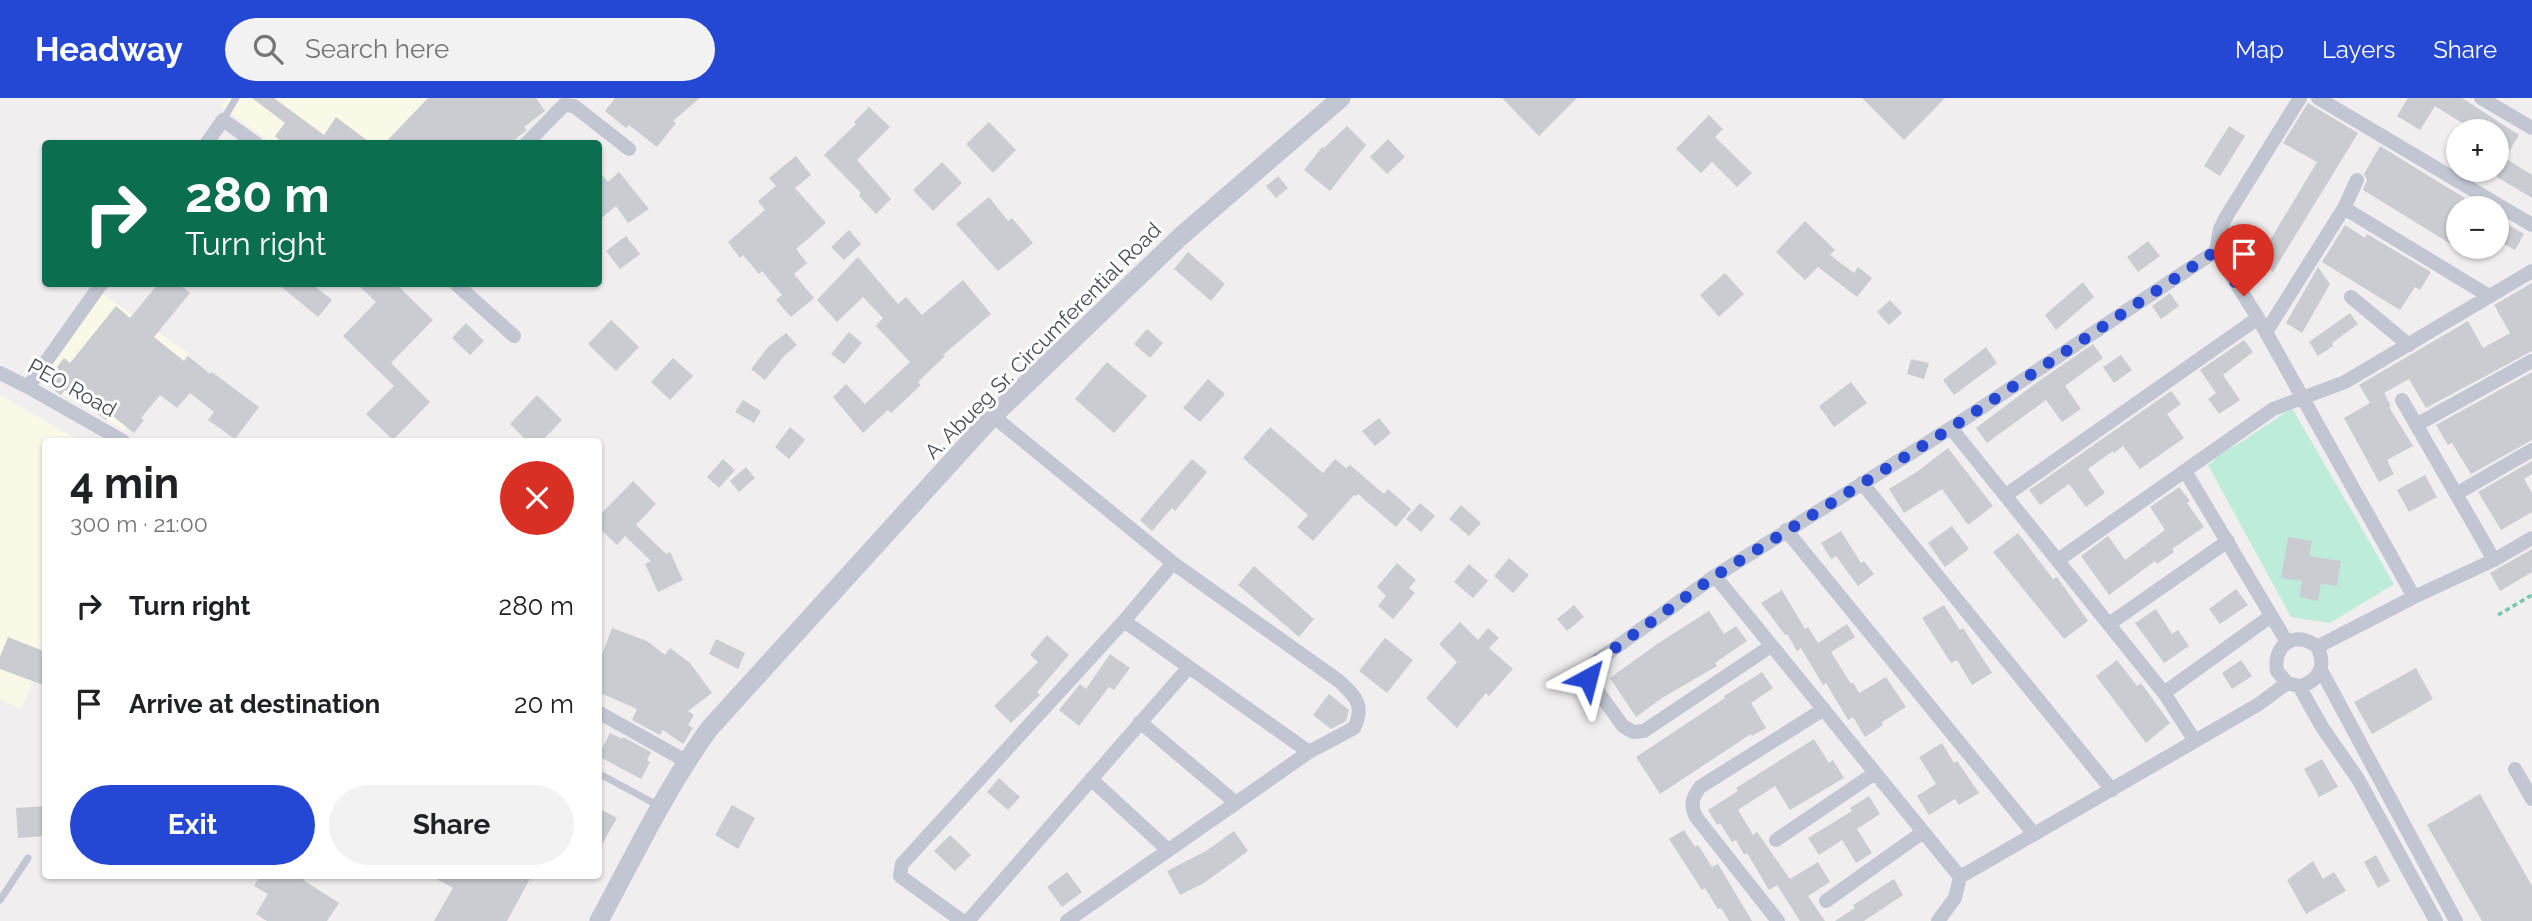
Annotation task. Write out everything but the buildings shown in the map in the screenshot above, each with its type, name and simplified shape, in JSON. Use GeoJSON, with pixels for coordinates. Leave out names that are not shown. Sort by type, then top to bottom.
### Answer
{"type":"FeatureCollection","features":[{"type":"Feature","properties":{"kind":"street","name":"A. Abueg Sr. Circumferential Road"},"geometry":{"type":"LineString","coordinates":[[599,921],[659,806],[709,729],[993,416],[1180,237],[1341,98]]}},
{"type":"Feature","properties":{"kind":"street"},"geometry":{"type":"LineString","coordinates":[[2300,98],[2226,216],[2220,229],[2216,251],[2258,318],[2414,597]]}},
{"type":"Feature","properties":{"kind":"street"},"geometry":{"type":"LineString","coordinates":[[2318,98],[2532,225]]}},
{"type":"Feature","properties":{"kind":"street"},"geometry":{"type":"LineString","coordinates":[[2482,98],[2532,128]]}},
{"type":"Feature","properties":{"kind":"street"},"geometry":{"type":"LineString","coordinates":[[530,140],[564,105],[569,104],[629,149]]}},
{"type":"Feature","properties":{"kind":"street"},"geometry":{"type":"LineString","coordinates":[[209,140],[223,120],[251,140]]}},
{"type":"Feature","properties":{"kind":"street"},"geometry":{"type":"LineString","coordinates":[[2266,332],[2344,208],[2357,180]]}},
{"type":"Feature","properties":{"kind":"street"},"geometry":{"type":"LineString","coordinates":[[2344,208],[2489,296]]}},
{"type":"Feature","properties":{"kind":"street"},"geometry":{"type":"LineString","coordinates":[[1771,646],[1644,731],[1633,732],[1623,726],[1588,678],[1594,663],[1715,576],[1951,428],[2216,251]]}},
{"type":"Feature","properties":{"kind":"street"},"geometry":{"type":"LineString","coordinates":[[2058,560],[2273,409],[2337,386],[2532,271]]}},
{"type":"Feature","properties":{"kind":"street"},"geometry":{"type":"LineString","coordinates":[[28,387],[100,287]]}},
{"type":"Feature","properties":{"kind":"street"},"geometry":{"type":"LineString","coordinates":[[459,287],[514,335]]}},
{"type":"Feature","properties":{"kind":"street"},"geometry":{"type":"LineString","coordinates":[[2351,297],[2409,345]]}},
{"type":"Feature","properties":{"kind":"street"},"geometry":{"type":"LineString","coordinates":[[2006,495],[2258,318]]}},
{"type":"Feature","properties":{"kind":"street"},"geometry":{"type":"LineString","coordinates":[[2416,425],[2532,360]]}},
{"type":"Feature","properties":{"kind":"street","name":"PEO Road"},"geometry":{"type":"LineString","coordinates":[[0,373],[118,438]]}},
{"type":"Feature","properties":{"kind":"street"},"geometry":{"type":"LineString","coordinates":[[2402,400],[2494,560]]}},
{"type":"Feature","properties":{"kind":"street"},"geometry":{"type":"LineString","coordinates":[[993,416],[1173,563],[1339,681],[1359,703],[1360,712],[1354,728],[1309,752],[1067,921]]}},
{"type":"Feature","properties":{"kind":"street"},"geometry":{"type":"LineString","coordinates":[[1951,428],[2164,694],[2195,741]]}},
{"type":"Feature","properties":{"kind":"street"},"geometry":{"type":"LineString","coordinates":[[2456,494],[2532,450]]}},
{"type":"Feature","properties":{"kind":"street"},"geometry":{"type":"LineString","coordinates":[[2185,471],[2287,642]]}},
{"type":"Feature","properties":{"kind":"street"},"geometry":{"type":"LineString","coordinates":[[1862,483],[2112,790]]}},
{"type":"Feature","properties":{"kind":"street"},"geometry":{"type":"LineString","coordinates":[[1786,530],[2034,834]]}},
{"type":"Feature","properties":{"kind":"street"},"geometry":{"type":"LineString","coordinates":[[2317,648],[2414,597],[2494,560],[2532,538]]}},
{"type":"Feature","properties":{"kind":"street"},"geometry":{"type":"LineString","coordinates":[[2109,624],[2228,541]]}},
{"type":"Feature","properties":{"kind":"street"},"geometry":{"type":"LineString","coordinates":[[962,921],[900,876],[902,863],[1124,621],[1173,563]]}},
{"type":"Feature","properties":{"kind":"street"},"geometry":{"type":"LineString","coordinates":[[1715,576],[1960,877]]}},
{"type":"Feature","properties":{"kind":"street"},"geometry":{"type":"LineString","coordinates":[[2164,694],[2271,617]]}},
{"type":"Feature","properties":{"kind":"street"},"geometry":{"type":"LineString","coordinates":[[1124,621],[1309,752]]}},
{"type":"Feature","properties":{"kind":"street"},"geometry":{"type":"LineString","coordinates":[[2436,921],[2358,779],[2293,685],[2281,678],[2275,663],[2277,654],[2287,642],[2300,639],[2317,648],[2322,658],[2321,670],[2456,921]]}},
{"type":"Feature","properties":{"kind":"street"},"geometry":{"type":"LineString","coordinates":[[968,921],[1189,667]]}},
{"type":"Feature","properties":{"kind":"street"},"geometry":{"type":"LineString","coordinates":[[1938,921],[1955,898],[1960,877],[2293,685],[2312,682],[2321,670]]}},
{"type":"Feature","properties":{"kind":"street"},"geometry":{"type":"LineString","coordinates":[[1778,921],[1696,817],[1691,808],[1692,801],[1700,787],[1824,709]]}},
{"type":"Feature","properties":{"kind":"street"},"geometry":{"type":"LineString","coordinates":[[602,714],[686,761]]}},
{"type":"Feature","properties":{"kind":"street"},"geometry":{"type":"LineString","coordinates":[[1140,722],[1236,803]]}},
{"type":"Feature","properties":{"kind":"street"},"geometry":{"type":"LineString","coordinates":[[2515,769],[2532,799]]}},
{"type":"Feature","properties":{"kind":"street"},"geometry":{"type":"LineString","coordinates":[[2358,779],[2373,771]]}},
{"type":"Feature","properties":{"kind":"street"},"geometry":{"type":"LineString","coordinates":[[1776,840],[1875,773]]}},
{"type":"Feature","properties":{"kind":"street"},"geometry":{"type":"LineString","coordinates":[[1091,779],[1168,850]]}},
{"type":"Feature","properties":{"kind":"street"},"geometry":{"type":"LineString","coordinates":[[1826,901],[1923,832]]}},
{"type":"Feature","properties":{"kind":"lane"},"geometry":{"type":"LineString","coordinates":[[223,120],[236,98]]}},
{"type":"Feature","properties":{"kind":"lane"},"geometry":{"type":"LineString","coordinates":[[602,775],[659,806]]}},
{"type":"Feature","properties":{"kind":"lane"},"geometry":{"type":"LineString","coordinates":[[0,900],[28,858]]}},
{"type":"Feature","properties":{"kind":"path"},"geometry":{"type":"LineString","coordinates":[[2497,615],[2532,594]]}},
{"type":"Feature","properties":{"kind":"shaded area"},"geometry":{"type":"Polygon","coordinates":[[[228,98],[493,98],[455,140],[268,140],[221,107],[228,98]]]}},
{"type":"Feature","properties":{"kind":"shaded area"},"geometry":{"type":"Polygon","coordinates":[[[102,294],[188,353],[124,430],[25,372],[53,352],[102,294]]]}},
{"type":"Feature","properties":{"kind":"shaded area"},"geometry":{"type":"Polygon","coordinates":[[[0,395],[75,438],[42,438],[42,664],[21,709],[0,699],[0,395]]]}},
{"type":"Feature","properties":{"kind":"green space"},"geometry":{"type":"Polygon","coordinates":[[[2292,408],[2394,584],[2330,623],[2291,617],[2208,465],[2215,460],[2214,457],[2292,408]]]}},
{"type":"Feature","properties":{"kind":"route"},"geometry":{"type":"LineString","coordinates":[[1588,678],[1594,663],[1715,576],[1951,428],[2216,251],[2244,296]]}}]}
